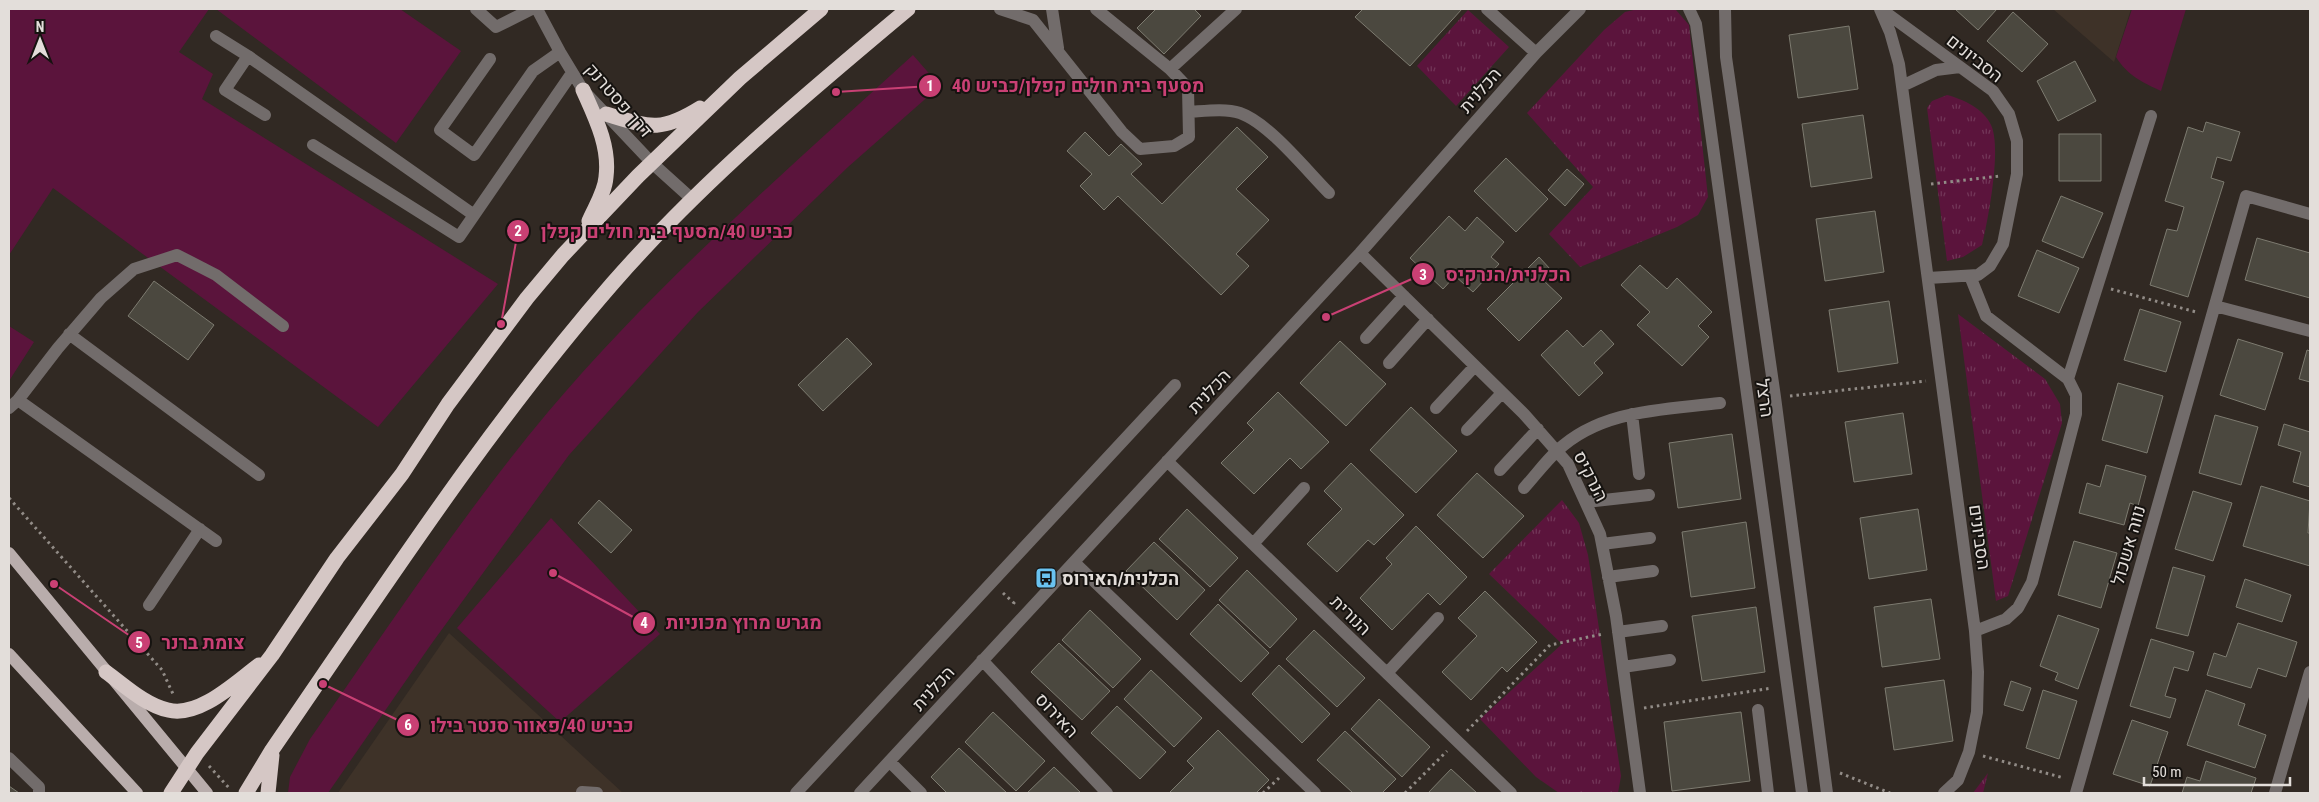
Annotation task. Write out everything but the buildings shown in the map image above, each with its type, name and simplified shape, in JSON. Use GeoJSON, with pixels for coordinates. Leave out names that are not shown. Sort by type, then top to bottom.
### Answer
{"type":"FeatureCollection","features":[{"type":"Feature","properties":{"kind":"highway"},"geometry":{"type":"LineString","coordinates":[[171,793],[188,770],[197,753],[272,655],[337,558],[402,474],[479,361],[527,298],[583,233],[652,163],[725,93],[821,9]]}},
{"type":"Feature","properties":{"kind":"highway"},"geometry":{"type":"LineString","coordinates":[[246,793],[272,750],[489,437],[614,282],[693,200],[778,118],[908,9]]}},
{"type":"Feature","properties":{"kind":"highway"},"geometry":{"type":"LineString","coordinates":[[583,233],[606,177],[602,133],[584,90]]}},
{"type":"Feature","properties":{"kind":"highway"},"geometry":{"type":"LineString","coordinates":[[606,114],[642,125],[660,125],[680,121],[725,93]]}},
{"type":"Feature","properties":{"kind":"highway"},"geometry":{"type":"LineString","coordinates":[[106,672],[143,698],[168,710],[181,711],[201,706],[272,655]]}},
{"type":"Feature","properties":{"kind":"highway"},"geometry":{"type":"LineString","coordinates":[[268,793],[272,750]]}},
{"type":"Feature","properties":{"kind":"main road"},"geometry":{"type":"LineString","coordinates":[[9,553],[208,793]]}},
{"type":"Feature","properties":{"kind":"main road"},"geometry":{"type":"LineString","coordinates":[[9,654],[137,793]]}},
{"type":"Feature","properties":{"kind":"street"},"geometry":{"type":"LineString","coordinates":[[476,9],[496,27],[532,9]]}},
{"type":"Feature","properties":{"kind":"street","name":"דרך פסטרנק"},"geometry":{"type":"LineString","coordinates":[[537,9],[572,73],[584,90],[652,163],[693,200]]}},
{"type":"Feature","properties":{"kind":"street"},"geometry":{"type":"LineString","coordinates":[[1000,9],[1033,20],[1122,132],[1140,149],[1174,146],[1189,137],[1188,88],[1170,69],[1096,9]]}},
{"type":"Feature","properties":{"kind":"street"},"geometry":{"type":"LineString","coordinates":[[1052,9],[1058,51]]}},
{"type":"Feature","properties":{"kind":"street"},"geometry":{"type":"LineString","coordinates":[[1170,69],[1236,9]]}},
{"type":"Feature","properties":{"kind":"street"},"geometry":{"type":"LineString","coordinates":[[1487,9],[1536,53]]}},
{"type":"Feature","properties":{"kind":"street","name":"הכלנית"},"geometry":{"type":"LineString","coordinates":[[860,793],[1360,253],[1536,53],[1580,9]]}},
{"type":"Feature","properties":{"kind":"street","name":"הרצל"},"geometry":{"type":"LineString","coordinates":[[1689,9],[1696,24],[1802,793]]}},
{"type":"Feature","properties":{"kind":"street","name":"הרצל"},"geometry":{"type":"LineString","coordinates":[[1725,9],[1726,57],[1775,398],[1827,793]]}},
{"type":"Feature","properties":{"kind":"street","name":"הסביונים"},"geometry":{"type":"LineString","coordinates":[[1881,9],[1993,91],[2009,114],[2017,141],[2017,174],[2003,244],[1990,266],[1978,275],[1928,278]]}},
{"type":"Feature","properties":{"kind":"street","name":"הסביונים"},"geometry":{"type":"LineString","coordinates":[[1881,9],[1899,64],[1975,631],[1978,672],[1977,712],[1969,752],[1958,780],[1944,793]]}},
{"type":"Feature","properties":{"kind":"street"},"geometry":{"type":"LineString","coordinates":[[216,36],[248,56],[474,215]]}},
{"type":"Feature","properties":{"kind":"street"},"geometry":{"type":"LineString","coordinates":[[490,59],[440,130],[474,155],[533,71],[560,52]]}},
{"type":"Feature","properties":{"kind":"street"},"geometry":{"type":"LineString","coordinates":[[248,56],[225,90],[265,115]]}},
{"type":"Feature","properties":{"kind":"street"},"geometry":{"type":"LineString","coordinates":[[1902,86],[1936,70],[1960,67]]}},
{"type":"Feature","properties":{"kind":"street"},"geometry":{"type":"LineString","coordinates":[[313,144],[459,237],[572,73]]}},
{"type":"Feature","properties":{"kind":"street"},"geometry":{"type":"LineString","coordinates":[[1189,112],[1213,110],[1240,113],[1274,135],[1329,193]]}},
{"type":"Feature","properties":{"kind":"street"},"geometry":{"type":"LineString","coordinates":[[2068,379],[2151,116]]}},
{"type":"Feature","properties":{"kind":"street","name":"נווה אשכול"},"geometry":{"type":"LineString","coordinates":[[2077,788],[2246,196],[2310,214]]}},
{"type":"Feature","properties":{"kind":"street","name":"הנרקיס"},"geometry":{"type":"LineString","coordinates":[[1360,253],[1538,429],[1558,450],[1568,464],[1600,534],[1618,632],[1640,793]]}},
{"type":"Feature","properties":{"kind":"street"},"geometry":{"type":"LineString","coordinates":[[216,541],[13,404],[101,298],[134,269],[177,255],[216,275],[283,326]]}},
{"type":"Feature","properties":{"kind":"street"},"geometry":{"type":"LineString","coordinates":[[1970,276],[1986,316],[2068,379],[2076,395],[2076,414],[2032,582],[2018,608],[2006,619],[1975,631]]}},
{"type":"Feature","properties":{"kind":"street"},"geometry":{"type":"LineString","coordinates":[[1366,338],[1404,296]]}},
{"type":"Feature","properties":{"kind":"street"},"geometry":{"type":"LineString","coordinates":[[2213,311],[2310,331]]}},
{"type":"Feature","properties":{"kind":"street"},"geometry":{"type":"LineString","coordinates":[[1389,363],[1428,319]]}},
{"type":"Feature","properties":{"kind":"street"},"geometry":{"type":"LineString","coordinates":[[70,334],[259,475]]}},
{"type":"Feature","properties":{"kind":"street"},"geometry":{"type":"LineString","coordinates":[[1436,408],[1475,366]]}},
{"type":"Feature","properties":{"kind":"street"},"geometry":{"type":"LineString","coordinates":[[796,793],[1176,386]]}},
{"type":"Feature","properties":{"kind":"street"},"geometry":{"type":"LineString","coordinates":[[1467,430],[1502,393]]}},
{"type":"Feature","properties":{"kind":"street"},"geometry":{"type":"LineString","coordinates":[[1524,488],[1558,450],[1588,429],[1611,418],[1720,403]]}},
{"type":"Feature","properties":{"kind":"street"},"geometry":{"type":"LineString","coordinates":[[1632,414],[1639,474]]}},
{"type":"Feature","properties":{"kind":"street"},"geometry":{"type":"LineString","coordinates":[[1500,470],[1538,429]]}},
{"type":"Feature","properties":{"kind":"street","name":"הנורית"},"geometry":{"type":"LineString","coordinates":[[1167,461],[1512,793]]}},
{"type":"Feature","properties":{"kind":"street"},"geometry":{"type":"LineString","coordinates":[[1253,544],[1304,488]]}},
{"type":"Feature","properties":{"kind":"street"},"geometry":{"type":"LineString","coordinates":[[1586,502],[1649,495]]}},
{"type":"Feature","properties":{"kind":"street"},"geometry":{"type":"LineString","coordinates":[[149,604],[200,529]]}},
{"type":"Feature","properties":{"kind":"street"},"geometry":{"type":"LineString","coordinates":[[1602,544],[1650,538]]}},
{"type":"Feature","properties":{"kind":"street"},"geometry":{"type":"LineString","coordinates":[[1074,562],[1315,793]]}},
{"type":"Feature","properties":{"kind":"street"},"geometry":{"type":"LineString","coordinates":[[1608,577],[1653,571]]}},
{"type":"Feature","properties":{"kind":"street"},"geometry":{"type":"LineString","coordinates":[[1387,673],[1438,618]]}},
{"type":"Feature","properties":{"kind":"street"},"geometry":{"type":"LineString","coordinates":[[1618,632],[1662,626]]}},
{"type":"Feature","properties":{"kind":"street","name":"האירוס"},"geometry":{"type":"LineString","coordinates":[[982,660],[1107,793]]}},
{"type":"Feature","properties":{"kind":"street"},"geometry":{"type":"LineString","coordinates":[[1623,667],[1670,660]]}},
{"type":"Feature","properties":{"kind":"street"},"geometry":{"type":"LineString","coordinates":[[2275,793],[2310,672]]}},
{"type":"Feature","properties":{"kind":"street"},"geometry":{"type":"LineString","coordinates":[[1758,710],[1768,793]]}},
{"type":"Feature","properties":{"kind":"street"},"geometry":{"type":"LineString","coordinates":[[9,758],[39,787],[38,793]]}},
{"type":"Feature","properties":{"kind":"street"},"geometry":{"type":"LineString","coordinates":[[890,762],[921,793]]}},
{"type":"Feature","properties":{"kind":"street"},"geometry":{"type":"LineString","coordinates":[[582,792],[598,793]]}},
{"type":"Feature","properties":{"kind":"path"},"geometry":{"type":"LineString","coordinates":[[1916,186],[2017,174]]}},
{"type":"Feature","properties":{"kind":"path"},"geometry":{"type":"LineString","coordinates":[[2097,285],[2213,311]]}},
{"type":"Feature","properties":{"kind":"path"},"geometry":{"type":"LineString","coordinates":[[1775,398],[1941,380]]}},
{"type":"Feature","properties":{"kind":"path"},"geometry":{"type":"LineString","coordinates":[[9,498],[162,670],[181,711]]}},
{"type":"Feature","properties":{"kind":"path"},"geometry":{"type":"LineString","coordinates":[[993,582],[1014,603],[1002,614],[1015,625]]}},
{"type":"Feature","properties":{"kind":"path"},"geometry":{"type":"LineString","coordinates":[[1405,793],[1550,645],[1618,632]]}},
{"type":"Feature","properties":{"kind":"path"},"geometry":{"type":"LineString","coordinates":[[1629,710],[1787,686]]}},
{"type":"Feature","properties":{"kind":"path"},"geometry":{"type":"LineString","coordinates":[[1969,752],[2077,788]]}},
{"type":"Feature","properties":{"kind":"path"},"geometry":{"type":"LineString","coordinates":[[1822,765],[1890,793]]}},
{"type":"Feature","properties":{"kind":"path"},"geometry":{"type":"LineString","coordinates":[[1263,793],[1289,769]]}},
{"type":"Feature","properties":{"kind":"shaded area"},"geometry":{"type":"Polygon","coordinates":[[[2053,9],[2131,9],[2114,62],[2053,9]]]}},
{"type":"Feature","properties":{"kind":"shaded area"},"geometry":{"type":"Polygon","coordinates":[[[449,633],[623,793],[338,793],[449,633]]]}},
{"type":"Feature","properties":{"kind":"green space"},"geometry":{"type":"Polygon","coordinates":[[[9,9],[209,9],[179,52],[213,74],[202,99],[498,284],[378,427],[53,188],[9,255],[9,9]]]}},
{"type":"Feature","properties":{"kind":"green space"},"geometry":{"type":"Polygon","coordinates":[[[216,9],[400,9],[461,51],[396,143],[216,9]]]}},
{"type":"Feature","properties":{"kind":"green space"},"geometry":{"type":"Polygon","coordinates":[[[1638,9],[1676,10],[1689,25],[1708,197],[1698,215],[1677,227],[1580,267],[1549,234],[1593,187],[1527,113],[1604,30],[1625,12],[1638,9]]]}},
{"type":"Feature","properties":{"kind":"green space"},"geometry":{"type":"Polygon","coordinates":[[[2132,9],[2186,9],[2161,91],[2131,74],[2116,57],[2132,9]]]}},
{"type":"Feature","properties":{"kind":"green space"},"geometry":{"type":"Polygon","coordinates":[[[1468,10],[1509,47],[1456,106],[1417,66],[1468,10]]]}},
{"type":"Feature","properties":{"kind":"green space"},"geometry":{"type":"Polygon","coordinates":[[[913,55],[940,86],[848,167],[698,312],[569,455],[432,643],[328,793],[288,793],[290,777],[310,739],[455,532],[548,412],[590,364],[679,272],[913,55]]]}},
{"type":"Feature","properties":{"kind":"green space"},"geometry":{"type":"Polygon","coordinates":[[[1947,95],[1966,102],[1988,119],[1994,136],[1995,166],[1982,245],[1963,257],[1947,261],[1927,108],[1932,101],[1947,95]]]}},
{"type":"Feature","properties":{"kind":"green space"},"geometry":{"type":"Polygon","coordinates":[[[1958,314],[2045,379],[2060,404],[2062,423],[2008,596],[1996,601],[1958,314]]]}},
{"type":"Feature","properties":{"kind":"green space"},"geometry":{"type":"Polygon","coordinates":[[[9,326],[34,342],[9,381],[9,326]]]}},
{"type":"Feature","properties":{"kind":"green space"},"geometry":{"type":"Polygon","coordinates":[[[1562,500],[1579,523],[1588,555],[1621,776],[1618,793],[1559,793],[1536,777],[1480,719],[1562,644],[1489,574],[1562,500]]]}},
{"type":"Feature","properties":{"kind":"green space"},"geometry":{"type":"Polygon","coordinates":[[[551,518],[660,634],[560,722],[457,628],[551,518]]]}},
{"type":"Feature","properties":{"kind":"green space"},"geometry":{"type":"Polygon","coordinates":[[[1988,773],[1983,793],[1973,793],[1988,773]]]}},
{"type":"Feature","properties":{"kind":"place","name":"מסעף בית חולים קפלן/כביש 40"},"geometry":{"type":"Point","coordinates":[836,92]}},
{"type":"Feature","properties":{"kind":"place","name":"הכלנית/הנרקיס"},"geometry":{"type":"Point","coordinates":[1326,317]}},
{"type":"Feature","properties":{"kind":"place","name":"כביש 40/מסעף בית חולים קפלן"},"geometry":{"type":"Point","coordinates":[501,324]}},
{"type":"Feature","properties":{"kind":"place","name":"מגרש מרוץ מכוניות"},"geometry":{"type":"Point","coordinates":[553,573]}},
{"type":"Feature","properties":{"kind":"place","name":"הכלנית/האירוס"},"geometry":{"type":"Point","coordinates":[1046,578]}},
{"type":"Feature","properties":{"kind":"place","name":"צומת ברנר"},"geometry":{"type":"Point","coordinates":[54,584]}},
{"type":"Feature","properties":{"kind":"place","name":"כביש 40/פאוור סנטר בילו"},"geometry":{"type":"Point","coordinates":[323,684]}}]}
